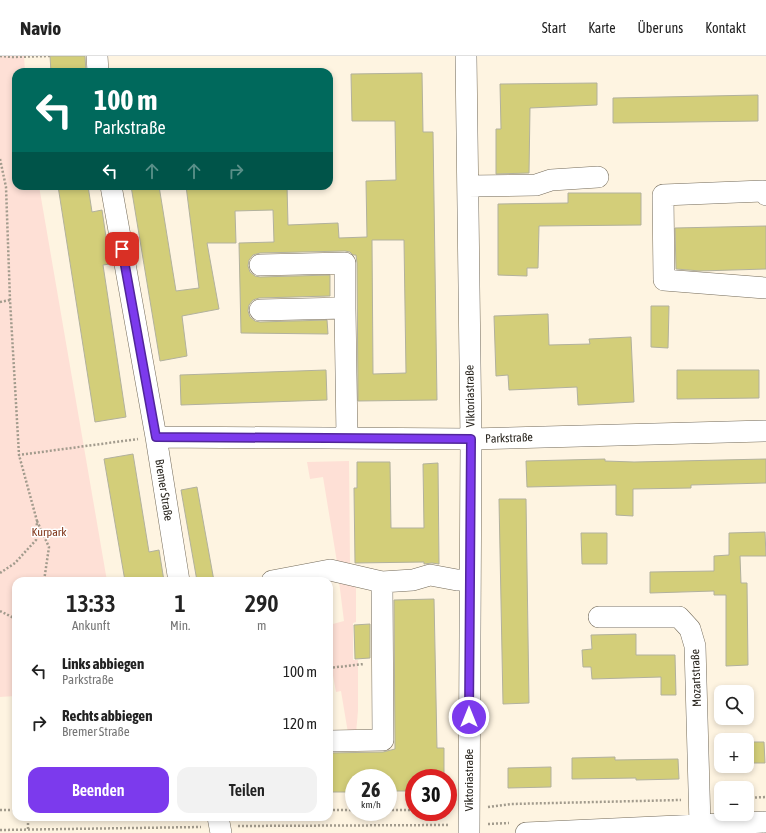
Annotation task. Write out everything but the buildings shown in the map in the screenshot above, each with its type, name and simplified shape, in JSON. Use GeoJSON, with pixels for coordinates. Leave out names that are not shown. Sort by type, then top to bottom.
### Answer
{"type":"FeatureCollection","features":[{"type":"Feature","properties":{"kind":"street"},"geometry":{"type":"LineString","coordinates":[[97,56],[98,68]]}},
{"type":"Feature","properties":{"kind":"street","name":"Viktoriastraße"},"geometry":{"type":"LineString","coordinates":[[466,56],[471,439],[463,580],[469,823]]}},
{"type":"Feature","properties":{"kind":"street"},"geometry":{"type":"LineString","coordinates":[[468,186],[536,184],[550,180],[598,178]]}},
{"type":"Feature","properties":{"kind":"street","name":"Bremer Straße"},"geometry":{"type":"LineString","coordinates":[[112,190],[156,437],[178,577]]}},
{"type":"Feature","properties":{"kind":"street"},"geometry":{"type":"LineString","coordinates":[[766,195],[763,192],[664,195],[664,280],[766,288]]}},
{"type":"Feature","properties":{"kind":"street"},"geometry":{"type":"LineString","coordinates":[[260,265],[345,263],[340,309],[341,438]]}},
{"type":"Feature","properties":{"kind":"street"},"geometry":{"type":"LineString","coordinates":[[260,310],[340,309]]}},
{"type":"Feature","properties":{"kind":"street","name":"Parkstraße"},"geometry":{"type":"LineString","coordinates":[[156,437],[471,439],[766,431]]}},
{"type":"Feature","properties":{"kind":"street"},"geometry":{"type":"LineString","coordinates":[[293,577],[330,570],[382,582],[413,580],[430,587],[463,580]]}},
{"type":"Feature","properties":{"kind":"street"},"geometry":{"type":"LineString","coordinates":[[333,741],[383,740],[382,582]]}},
{"type":"Feature","properties":{"kind":"street","name":"Mozartstraße"},"geometry":{"type":"LineString","coordinates":[[599,618],[679,617],[690,629],[696,646],[700,825]]}},
{"type":"Feature","properties":{"kind":"street"},"geometry":{"type":"LineString","coordinates":[[521,828],[700,825],[766,822]]}},
{"type":"Feature","properties":{"kind":"path"},"geometry":{"type":"LineString","coordinates":[[0,56],[50,56]]}},
{"type":"Feature","properties":{"kind":"path"},"geometry":{"type":"LineString","coordinates":[[0,159],[6,188],[10,300],[19,455],[37,521],[49,547],[45,577]]}},
{"type":"Feature","properties":{"kind":"path"},"geometry":{"type":"LineString","coordinates":[[0,302],[10,300]]}},
{"type":"Feature","properties":{"kind":"path"},"geometry":{"type":"LineString","coordinates":[[19,455],[156,437]]}},
{"type":"Feature","properties":{"kind":"path"},"geometry":{"type":"LineString","coordinates":[[0,573],[15,563],[36,540],[37,521]]}},
{"type":"Feature","properties":{"kind":"path"},"geometry":{"type":"LineString","coordinates":[[0,611],[12,617]]}},
{"type":"Feature","properties":{"kind":"path"},"geometry":{"type":"LineString","coordinates":[[333,667],[358,664],[383,664]]}},
{"type":"Feature","properties":{"kind":"path"},"geometry":{"type":"LineString","coordinates":[[754,798],[766,797]]}},
{"type":"Feature","properties":{"kind":"path"},"geometry":{"type":"LineString","coordinates":[[469,823],[511,804],[699,799]]}},
{"type":"Feature","properties":{"kind":"path"},"geometry":{"type":"LineString","coordinates":[[0,810],[12,810]]}},
{"type":"Feature","properties":{"kind":"path"},"geometry":{"type":"LineString","coordinates":[[333,810],[345,810]]}},
{"type":"Feature","properties":{"kind":"path"},"geometry":{"type":"LineString","coordinates":[[28,821],[28,830]]}},
{"type":"Feature","properties":{"kind":"path"},"geometry":{"type":"LineString","coordinates":[[0,830],[469,823],[521,828]]}},
{"type":"Feature","properties":{"kind":"green space","name":"Kurpark"},"geometry":{"type":"Polygon","coordinates":[[[0,56],[24,56],[25,68],[12,68],[12,190],[40,190],[106,577],[12,577],[12,696],[0,697],[0,56]]]}},
{"type":"Feature","properties":{"kind":"green space"},"geometry":{"type":"Polygon","coordinates":[[[349,461],[350,565],[337,562],[323,477],[310,479],[307,462],[349,461]]]}},
{"type":"Feature","properties":{"kind":"green space"},"geometry":{"type":"Polygon","coordinates":[[[339,581],[356,586],[356,622],[353,623],[353,660],[358,660],[358,711],[356,733],[348,733],[341,691],[336,692],[333,676],[333,624],[344,621],[339,581]]]}},
{"type":"Feature","properties":{"kind":"route"},"geometry":{"type":"LineString","coordinates":[[122,249],[156,437],[471,439],[469,717]]}}]}
